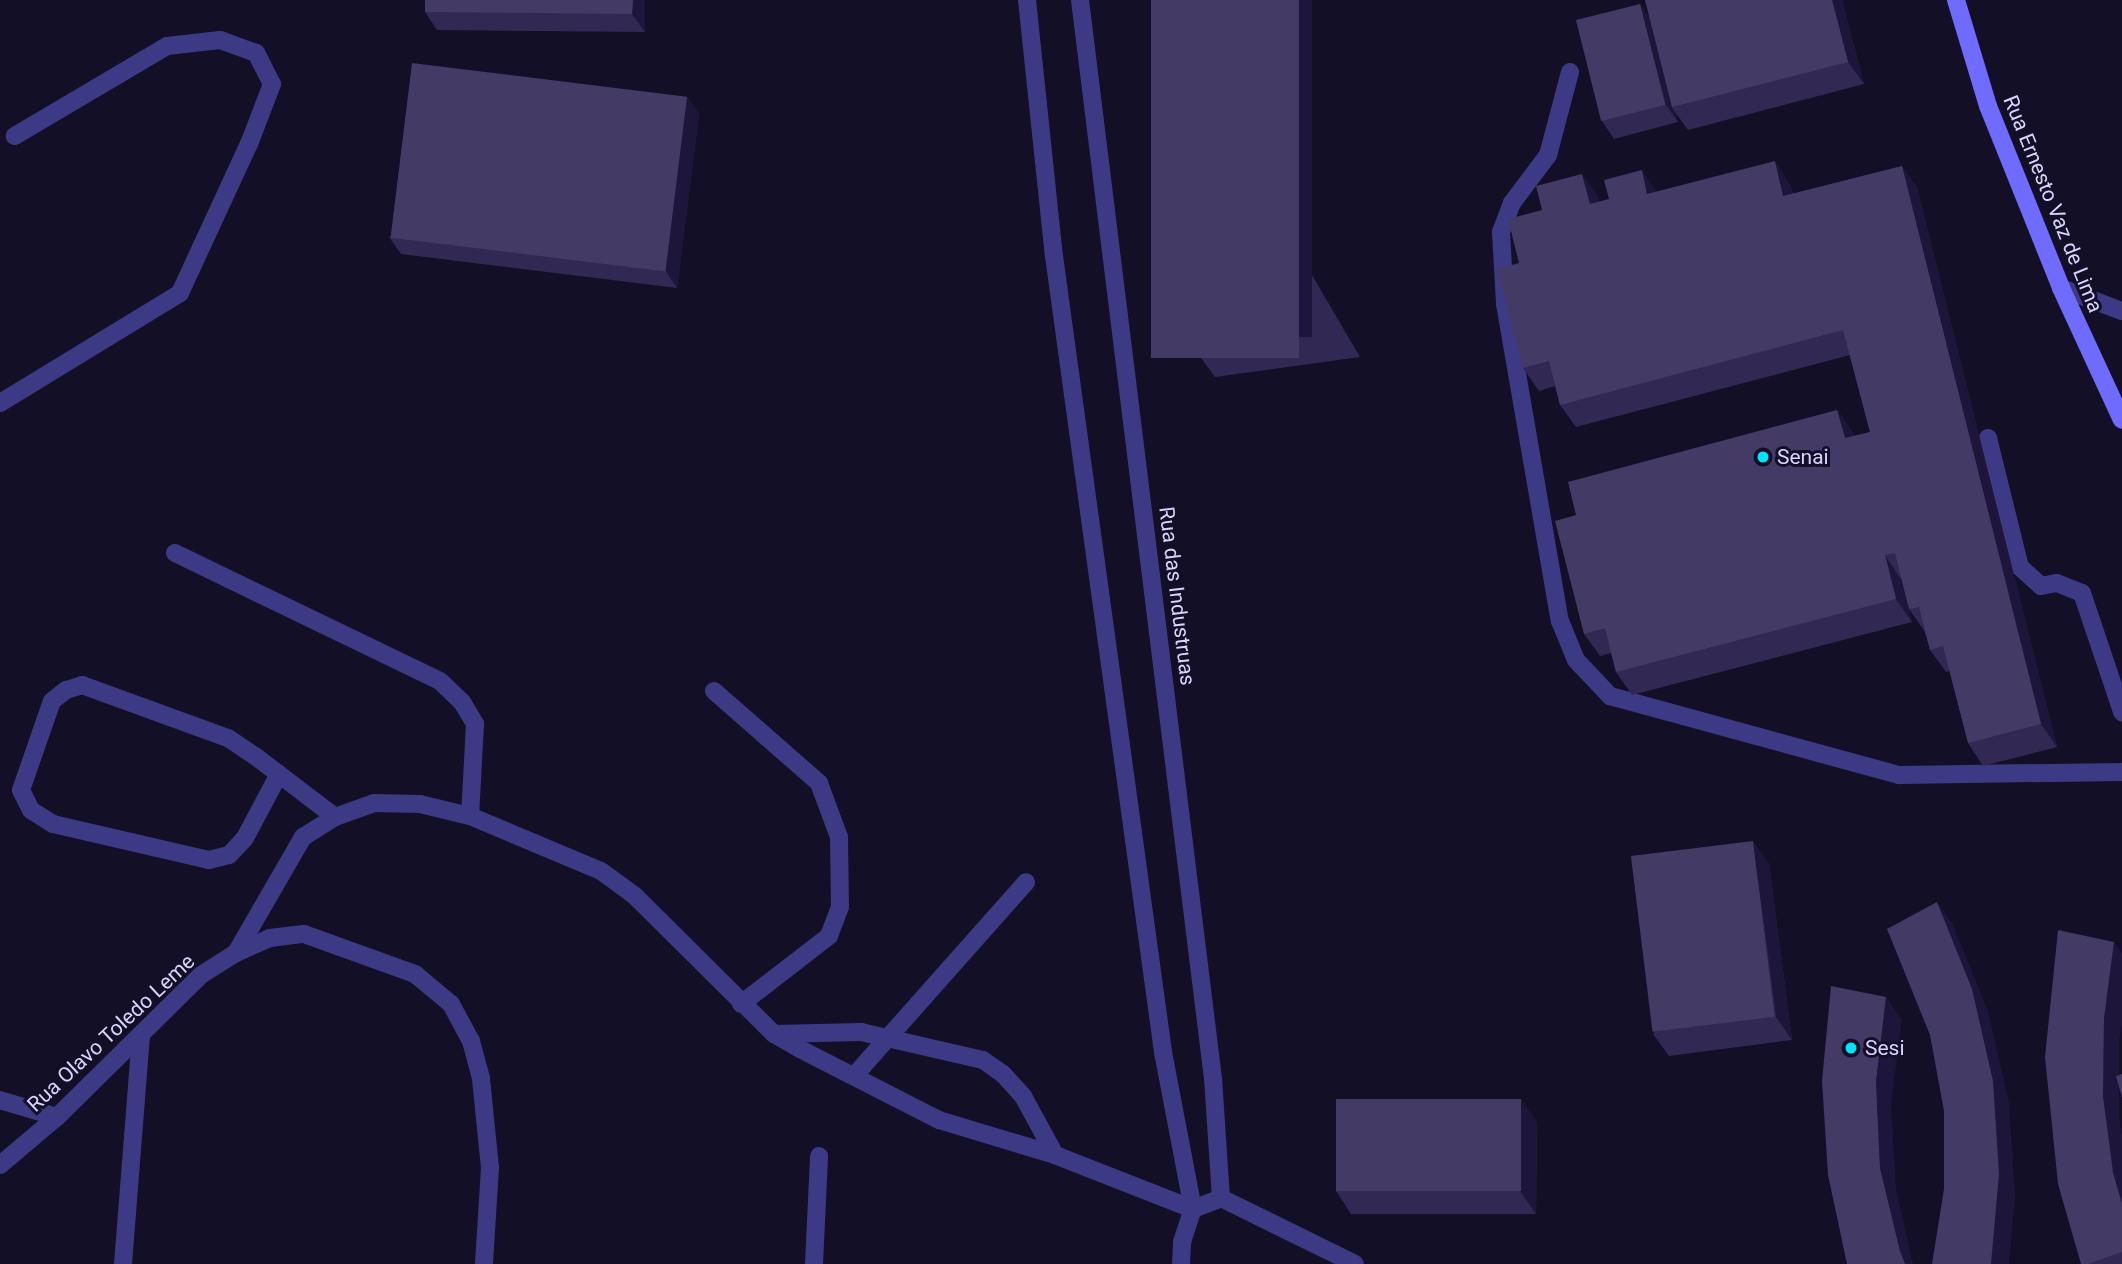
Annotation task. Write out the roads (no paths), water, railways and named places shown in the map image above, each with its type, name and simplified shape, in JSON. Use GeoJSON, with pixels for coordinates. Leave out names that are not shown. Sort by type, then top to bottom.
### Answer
{"type":"FeatureCollection","features":[{"type":"Feature","properties":{"kind":"street"},"geometry":{"type":"LineString","coordinates":[[1027,0],[1054,256],[1161,1038],[1193,1209],[1182,1242],[1181,1264]]}},
{"type":"Feature","properties":{"kind":"street","name":"Rua das Industruas"},"geometry":{"type":"LineString","coordinates":[[1080,0],[1213,1078],[1221,1198]]}},
{"type":"Feature","properties":{"kind":"street","name":"Rua Ernesto Vaz de Lima"},"geometry":{"type":"LineString","coordinates":[[1956,0],[1988,106],[2061,288],[2120,410]]}},
{"type":"Feature","properties":{"kind":"street"},"geometry":{"type":"LineString","coordinates":[[0,403],[180,293],[249,144],[272,84],[256,53],[219,40],[167,46],[15,136]]}},
{"type":"Feature","properties":{"kind":"street"},"geometry":{"type":"LineString","coordinates":[[1570,72],[1548,155],[1512,203],[1501,232],[1505,304],[1560,621],[1576,660],[1610,696],[1899,775],[2122,772]]}},
{"type":"Feature","properties":{"kind":"street"},"geometry":{"type":"LineString","coordinates":[[2061,288],[2122,311]]}},
{"type":"Feature","properties":{"kind":"street"},"geometry":{"type":"LineString","coordinates":[[1988,438],[2020,567],[2041,586],[2057,583],[2082,593],[2122,712]]}},
{"type":"Feature","properties":{"kind":"street"},"geometry":{"type":"LineString","coordinates":[[175,553],[440,681],[462,702],[475,724],[470,816]]}},
{"type":"Feature","properties":{"kind":"street"},"geometry":{"type":"LineString","coordinates":[[279,774],[245,838],[229,855],[209,860],[53,824],[31,810],[21,790],[52,701],[66,690],[82,685],[228,738],[279,774],[335,817]]}},
{"type":"Feature","properties":{"kind":"street"},"geometry":{"type":"LineString","coordinates":[[714,691],[819,783],[839,837],[840,907],[829,936],[741,1004]]}},
{"type":"Feature","properties":{"kind":"street"},"geometry":{"type":"LineString","coordinates":[[236,953],[303,837],[335,817],[374,803],[420,804],[470,816],[601,871],[635,896],[774,1034],[939,1120],[1055,1155],[1193,1209],[1221,1198],[1355,1264]]}},
{"type":"Feature","properties":{"kind":"street"},"geometry":{"type":"LineString","coordinates":[[854,1076],[1026,882]]}},
{"type":"Feature","properties":{"kind":"street","name":"Rua Olavo Toledo Leme"},"geometry":{"type":"LineString","coordinates":[[0,1165],[57,1117],[201,975],[236,953],[270,939],[304,934],[415,974],[451,1004],[471,1041],[481,1079],[489,1168],[484,1264]]}},
{"type":"Feature","properties":{"kind":"street"},"geometry":{"type":"LineString","coordinates":[[774,1034],[832,1031],[890,1035],[983,1060],[1003,1074],[1023,1096],[1055,1155]]}},
{"type":"Feature","properties":{"kind":"street"},"geometry":{"type":"LineString","coordinates":[[123,1264],[141,1035]]}},
{"type":"Feature","properties":{"kind":"street"},"geometry":{"type":"LineString","coordinates":[[0,1100],[57,1117]]}},
{"type":"Feature","properties":{"kind":"street"},"geometry":{"type":"LineString","coordinates":[[814,1264],[819,1156]]}},
{"type":"Feature","properties":{"kind":"place","name":"Senai"},"geometry":{"type":"Point","coordinates":[1763,457]}},
{"type":"Feature","properties":{"kind":"place","name":"Sesi"},"geometry":{"type":"Point","coordinates":[1851,1048]}}]}
